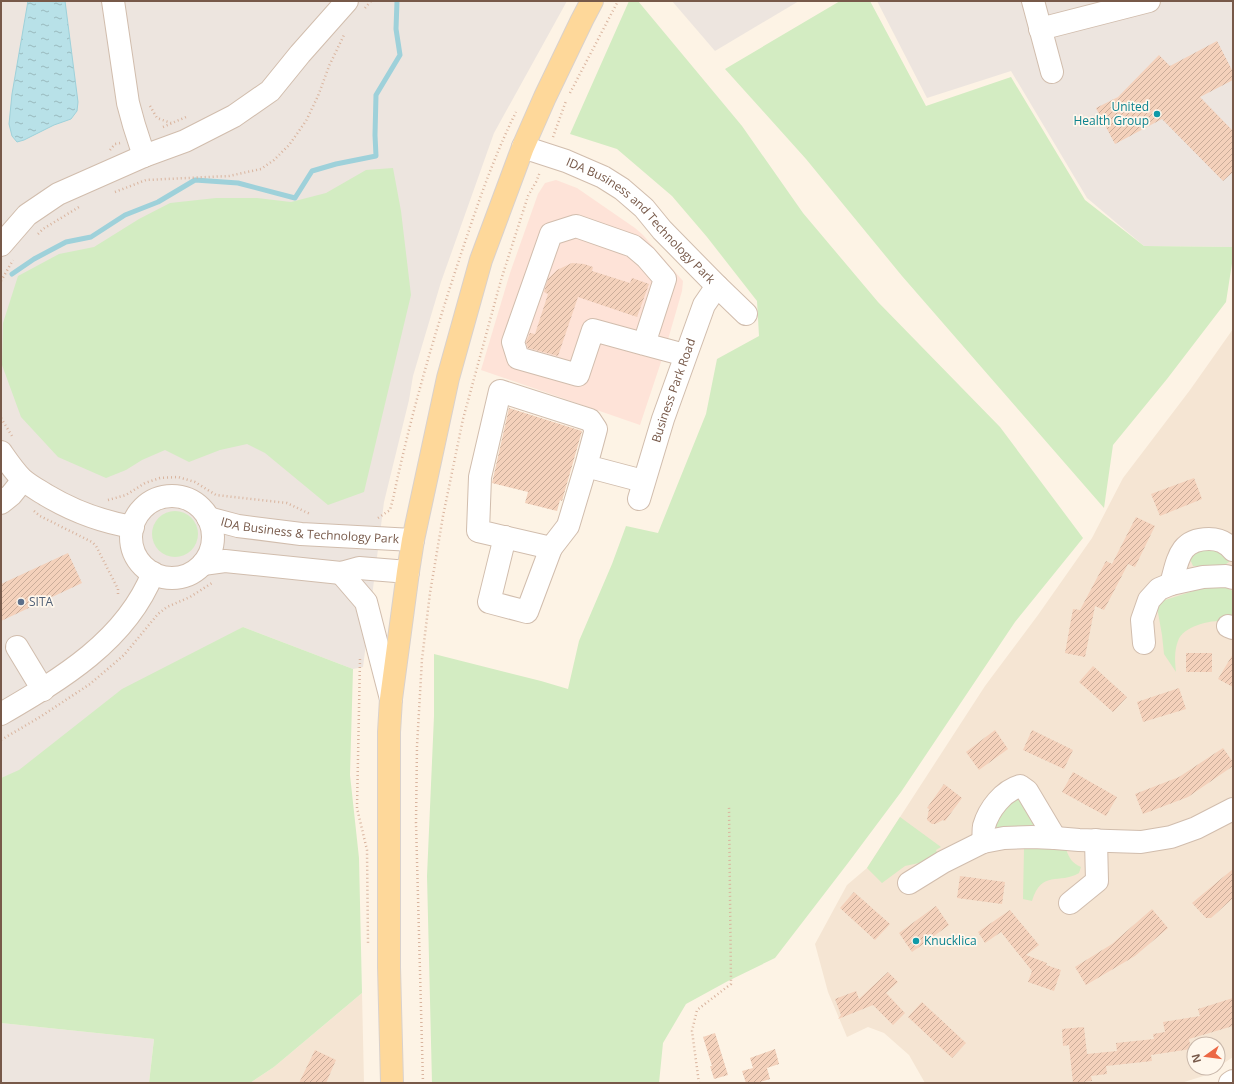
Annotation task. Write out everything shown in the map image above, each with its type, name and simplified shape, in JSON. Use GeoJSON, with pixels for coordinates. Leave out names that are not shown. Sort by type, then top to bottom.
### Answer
{"type":"FeatureCollection","features":[{"type":"Feature","properties":{"kind":"main road"},"geometry":{"type":"LineString","coordinates":[[392,1083],[389,732],[391,699],[413,540],[448,378],[479,267],[523,147],[548,90],[592,1]]}},
{"type":"Feature","properties":{"kind":"street"},"geometry":{"type":"LineString","coordinates":[[113,1],[128,103],[142,148]]}},
{"type":"Feature","properties":{"kind":"street"},"geometry":{"type":"LineString","coordinates":[[1033,1],[1052,72]]}},
{"type":"Feature","properties":{"kind":"street"},"geometry":{"type":"LineString","coordinates":[[1040,29],[1149,1]]}},
{"type":"Feature","properties":{"kind":"street"},"geometry":{"type":"LineString","coordinates":[[9,250],[27,214],[58,194],[142,148],[184,141],[234,116],[270,91],[300,54],[354,6]]}},
{"type":"Feature","properties":{"kind":"street","name":"IDA Business and Technology Park"},"geometry":{"type":"LineString","coordinates":[[523,147],[566,161],[603,176],[622,189],[644,208],[655,222],[716,286],[746,314]]}},
{"type":"Feature","properties":{"kind":"street"},"geometry":{"type":"LineString","coordinates":[[632,246],[655,222]]}},
{"type":"Feature","properties":{"kind":"street"},"geometry":{"type":"LineString","coordinates":[[644,344],[665,279],[646,257],[632,246],[576,226],[551,234],[513,342],[518,358],[578,375],[593,330],[644,344],[685,355]]}},
{"type":"Feature","properties":{"kind":"street","name":"Business Park Road"},"geometry":{"type":"LineString","coordinates":[[586,466],[641,490],[685,355],[704,305],[716,286]]}},
{"type":"Feature","properties":{"kind":"street"},"geometry":{"type":"LineString","coordinates":[[505,537],[488,602],[527,612],[551,548],[568,526],[596,429],[590,420],[500,391],[480,477],[478,531],[505,537],[551,548]]}},
{"type":"Feature","properties":{"kind":"street"},"geometry":{"type":"LineString","coordinates":[[8,446],[12,493],[51,498],[76,511],[117,524],[133,527]]}},
{"type":"Feature","properties":{"kind":"street"},"geometry":{"type":"LineString","coordinates":[[210,572],[210,554],[213,542],[212,529],[203,510],[189,500],[176,497],[163,497],[147,505],[141,511],[133,527],[132,536],[135,553],[139,561],[153,573],[166,578],[180,577],[192,573],[210,572],[225,561],[341,573],[359,568],[408,572]]}},
{"type":"Feature","properties":{"kind":"street","name":"IDA Business & Technology Park"},"geometry":{"type":"LineString","coordinates":[[208,518],[238,526],[301,534],[413,540]]}},
{"type":"Feature","properties":{"kind":"street"},"geometry":{"type":"LineString","coordinates":[[1171,584],[1178,559],[1184,548],[1193,541],[1217,539],[1227,544],[1233,550]]}},
{"type":"Feature","properties":{"kind":"street"},"geometry":{"type":"LineString","coordinates":[[1,714],[43,690],[68,673],[109,640],[148,586],[153,573]]}},
{"type":"Feature","properties":{"kind":"street"},"geometry":{"type":"LineString","coordinates":[[341,573],[366,602],[391,699]]}},
{"type":"Feature","properties":{"kind":"street"},"geometry":{"type":"LineString","coordinates":[[1144,643],[1142,620],[1149,600],[1160,589],[1171,584],[1203,576],[1226,576],[1233,578]]}},
{"type":"Feature","properties":{"kind":"street"},"geometry":{"type":"LineString","coordinates":[[17,647],[43,690]]}},
{"type":"Feature","properties":{"kind":"street"},"geometry":{"type":"LineString","coordinates":[[983,842],[984,826],[994,805],[1012,788],[1020,786],[1027,791],[1055,838]]}},
{"type":"Feature","properties":{"kind":"street"},"geometry":{"type":"LineString","coordinates":[[908,883],[943,862],[983,842],[1004,838],[1055,838],[1141,842],[1171,837],[1196,828],[1233,809]]}},
{"type":"Feature","properties":{"kind":"street"},"geometry":{"type":"LineString","coordinates":[[1070,903],[1098,881],[1096,840]]}},
{"type":"Feature","properties":{"kind":"path"},"geometry":{"type":"LineString","coordinates":[[354,6],[372,1]]}},
{"type":"Feature","properties":{"kind":"path"},"geometry":{"type":"LineString","coordinates":[[113,192],[146,180],[229,176],[261,169],[274,160],[289,145],[306,121],[345,33]]}},
{"type":"Feature","properties":{"kind":"path"},"geometry":{"type":"LineString","coordinates":[[109,151],[115,144],[142,148],[171,123],[193,115]]}},
{"type":"Feature","properties":{"kind":"path"},"geometry":{"type":"LineString","coordinates":[[32,239],[43,229],[85,204]]}},
{"type":"Feature","properties":{"kind":"path"},"geometry":{"type":"LineString","coordinates":[[1,281],[9,250]]}},
{"type":"Feature","properties":{"kind":"path"},"geometry":{"type":"LineString","coordinates":[[1,418],[8,446]]}},
{"type":"Feature","properties":{"kind":"path"},"geometry":{"type":"LineString","coordinates":[[106,500],[126,495],[146,483],[160,478],[178,477],[195,482],[216,495],[287,502],[313,516]]}},
{"type":"Feature","properties":{"kind":"path"},"geometry":{"type":"LineString","coordinates":[[12,493],[40,516],[92,542],[96,546],[118,590],[116,602]]}},
{"type":"Feature","properties":{"kind":"path"},"geometry":{"type":"LineString","coordinates":[[1,740],[40,717],[90,684],[124,655],[158,614],[167,606],[190,597],[210,572]]}},
{"type":"Feature","properties":{"kind":"path"},"geometry":{"type":"LineString","coordinates":[[360,654],[357,808],[367,850],[368,944]]}},
{"type":"Feature","properties":{"kind":"path"},"geometry":{"type":"LineString","coordinates":[[699,1083],[692,1031],[697,1010],[731,984],[729,806]]}},
{"type":"Feature","properties":{"kind":"shaded area"},"geometry":{"type":"Polygon","coordinates":[[[1,1],[567,1],[494,133],[441,282],[413,376],[409,400],[384,502],[363,667],[353,669],[243,627],[19,771],[1,778],[1,1]]]}},
{"type":"Feature","properties":{"kind":"shaded area"},"geometry":{"type":"Polygon","coordinates":[[[672,1],[799,1],[715,51],[672,1]]]}},
{"type":"Feature","properties":{"kind":"shaded area"},"geometry":{"type":"Polygon","coordinates":[[[877,1],[1233,1],[1233,247],[1144,246],[1087,198],[1011,71],[927,98],[877,1]]]}},
{"type":"Feature","properties":{"kind":"shaded area"},"geometry":{"type":"Polygon","coordinates":[[[556,180],[577,188],[635,228],[643,235],[683,281],[682,291],[665,350],[640,425],[481,370],[510,273],[538,194],[545,183],[556,180]]]}},
{"type":"Feature","properties":{"kind":"shaded area"},"geometry":{"type":"Polygon","coordinates":[[[1233,329],[1233,1057],[1226,1062],[1226,1036],[1186,1036],[1186,1076],[1204,1076],[1181,1083],[925,1083],[909,1055],[884,1033],[868,1027],[847,1037],[828,992],[815,944],[847,885],[867,868],[985,686],[1038,615],[1092,538],[1123,478],[1190,390],[1233,329]]]}},
{"type":"Feature","properties":{"kind":"shaded area"},"geometry":{"type":"Polygon","coordinates":[[[362,993],[364,1083],[250,1083],[274,1067],[362,993]]]}},
{"type":"Feature","properties":{"kind":"shaded area"},"geometry":{"type":"Polygon","coordinates":[[[1,1023],[154,1039],[149,1083],[1,1083],[1,1023]]]}},
{"type":"Feature","properties":{"kind":"green space"},"geometry":{"type":"Polygon","coordinates":[[[629,1],[638,1],[742,126],[803,213],[878,302],[1000,427],[1083,538],[1015,622],[901,792],[775,958],[686,1004],[663,1043],[659,1083],[432,1083],[427,876],[434,716],[434,654],[568,689],[579,641],[612,564],[626,526],[658,533],[706,414],[717,359],[759,336],[757,301],[707,237],[672,196],[617,149],[570,134],[629,1]]]}},
{"type":"Feature","properties":{"kind":"green space"},"geometry":{"type":"Polygon","coordinates":[[[840,1],[870,1],[926,106],[1011,77],[1085,200],[1144,246],[1233,247],[1233,257],[1226,302],[1167,379],[1113,445],[1104,508],[902,276],[806,159],[725,69],[840,1]]]}},
{"type":"Feature","properties":{"kind":"green space"},"geometry":{"type":"Polygon","coordinates":[[[393,168],[401,211],[411,295],[364,492],[328,505],[265,453],[247,444],[220,450],[189,462],[165,450],[142,460],[126,470],[106,478],[58,457],[21,417],[2,365],[3,323],[18,276],[59,254],[94,247],[139,219],[170,203],[216,198],[257,198],[291,202],[326,193],[366,170],[393,168]]]}},
{"type":"Feature","properties":{"kind":"green space"},"geometry":{"type":"Polygon","coordinates":[[[170,511],[180,511],[188,515],[194,521],[198,529],[198,539],[194,547],[188,553],[180,557],[170,557],[162,553],[156,547],[152,539],[152,529],[156,521],[162,515],[170,511]]]}},
{"type":"Feature","properties":{"kind":"green space"},"geometry":{"type":"Polygon","coordinates":[[[1216,547],[1229,556],[1229,562],[1223,566],[1193,566],[1189,557],[1190,550],[1216,547]]]}},
{"type":"Feature","properties":{"kind":"green space"},"geometry":{"type":"Polygon","coordinates":[[[1206,587],[1224,587],[1233,591],[1233,621],[1218,621],[1202,624],[1187,630],[1181,635],[1176,649],[1176,672],[1164,654],[1157,607],[1162,601],[1206,587]]]}},
{"type":"Feature","properties":{"kind":"green space"},"geometry":{"type":"Polygon","coordinates":[[[243,627],[353,669],[350,775],[359,858],[362,993],[274,1067],[250,1083],[149,1083],[154,1039],[1,1023],[1,778],[19,770],[122,689],[243,627]]]}},
{"type":"Feature","properties":{"kind":"green space"},"geometry":{"type":"Polygon","coordinates":[[[1019,794],[1037,824],[1007,830],[994,829],[996,818],[1019,794]]]}},
{"type":"Feature","properties":{"kind":"green space"},"geometry":{"type":"Polygon","coordinates":[[[900,817],[941,847],[936,850],[938,855],[919,863],[905,866],[882,883],[867,868],[900,817]]]}},
{"type":"Feature","properties":{"kind":"green space"},"geometry":{"type":"Polygon","coordinates":[[[1024,848],[1066,849],[1071,860],[1081,867],[1079,873],[1065,878],[1046,881],[1036,891],[1032,901],[1023,899],[1024,848]]]}},
{"type":"Feature","properties":{"kind":"water"},"geometry":{"type":"Polygon","coordinates":[[[28,1],[65,1],[78,102],[77,111],[71,119],[17,142],[12,136],[9,124],[12,94],[28,1]]]}},
{"type":"Feature","properties":{"kind":"building","name":"United Health Group"},"geometry":{"type":"Polygon","coordinates":[[[1217,41],[1233,72],[1233,80],[1200,97],[1233,131],[1233,172],[1223,181],[1162,119],[1115,144],[1096,108],[1118,97],[1159,55],[1170,66],[1217,41]]]}},
{"type":"Feature","properties":{"kind":"building"},"geometry":{"type":"Polygon","coordinates":[[[572,263],[584,264],[593,267],[592,271],[630,283],[632,278],[649,284],[637,317],[578,297],[558,356],[528,348],[526,342],[530,333],[535,334],[548,294],[544,292],[548,279],[557,270],[572,263]]]}},
{"type":"Feature","properties":{"kind":"building"},"geometry":{"type":"Polygon","coordinates":[[[509,408],[582,431],[562,501],[560,500],[557,511],[525,503],[528,492],[492,483],[509,408]]]}},
{"type":"Feature","properties":{"kind":"building"},"geometry":{"type":"Polygon","coordinates":[[[1194,478],[1202,499],[1160,516],[1151,494],[1194,478]]]}},
{"type":"Feature","properties":{"kind":"building"},"geometry":{"type":"Polygon","coordinates":[[[1136,517],[1155,526],[1135,567],[1128,564],[1104,610],[1095,606],[1085,657],[1065,653],[1073,609],[1080,610],[1106,561],[1112,564],[1136,517]]]}},
{"type":"Feature","properties":{"kind":"building","name":"SITA"},"geometry":{"type":"Polygon","coordinates":[[[68,553],[82,583],[1,621],[1,584],[68,553]]]}},
{"type":"Feature","properties":{"kind":"building"},"geometry":{"type":"Polygon","coordinates":[[[1186,653],[1212,653],[1212,672],[1186,672],[1186,653]]]}},
{"type":"Feature","properties":{"kind":"building"},"geometry":{"type":"Polygon","coordinates":[[[1233,654],[1233,687],[1218,679],[1233,654]]]}},
{"type":"Feature","properties":{"kind":"building"},"geometry":{"type":"Polygon","coordinates":[[[1093,666],[1127,697],[1113,712],[1079,682],[1093,666]]]}},
{"type":"Feature","properties":{"kind":"building"},"geometry":{"type":"Polygon","coordinates":[[[1179,688],[1186,709],[1143,722],[1137,702],[1179,688]]]}},
{"type":"Feature","properties":{"kind":"building"},"geometry":{"type":"Polygon","coordinates":[[[995,730],[1008,749],[979,770],[966,752],[995,730]]]}},
{"type":"Feature","properties":{"kind":"building"},"geometry":{"type":"Polygon","coordinates":[[[1032,730],[1073,750],[1064,769],[1023,750],[1032,730]]]}},
{"type":"Feature","properties":{"kind":"building"},"geometry":{"type":"Polygon","coordinates":[[[1223,748],[1233,762],[1233,766],[1188,797],[1143,814],[1135,794],[1179,777],[1223,748]]]}},
{"type":"Feature","properties":{"kind":"building"},"geometry":{"type":"Polygon","coordinates":[[[1073,772],[1117,797],[1106,816],[1062,792],[1073,772]]]}},
{"type":"Feature","properties":{"kind":"building"},"geometry":{"type":"Polygon","coordinates":[[[944,784],[962,798],[945,821],[943,820],[932,824],[927,820],[929,809],[927,808],[944,784]]]}},
{"type":"Feature","properties":{"kind":"building"},"geometry":{"type":"Polygon","coordinates":[[[1233,869],[1233,898],[1211,918],[1206,918],[1192,903],[1233,869]]]}},
{"type":"Feature","properties":{"kind":"building"},"geometry":{"type":"Polygon","coordinates":[[[960,876],[1005,882],[1002,904],[957,898],[960,876]]]}},
{"type":"Feature","properties":{"kind":"building"},"geometry":{"type":"Polygon","coordinates":[[[854,892],[890,924],[875,940],[840,908],[854,892]]]}},
{"type":"Feature","properties":{"kind":"building"},"geometry":{"type":"Polygon","coordinates":[[[936,906],[949,925],[912,952],[899,933],[936,906]]]}},
{"type":"Feature","properties":{"kind":"building"},"geometry":{"type":"Polygon","coordinates":[[[1152,909],[1168,928],[1135,956],[1086,985],[1075,967],[1112,944],[1152,909]]]}},
{"type":"Feature","properties":{"kind":"building"},"geometry":{"type":"Polygon","coordinates":[[[1010,910],[1039,945],[1026,955],[1047,963],[1046,965],[1061,970],[1054,991],[1028,982],[1032,971],[1001,932],[985,943],[978,932],[1010,910]]]}},
{"type":"Feature","properties":{"kind":"building"},"geometry":{"type":"Polygon","coordinates":[[[888,972],[898,982],[886,993],[905,1013],[893,1025],[873,1005],[838,1019],[841,1015],[835,999],[856,991],[859,999],[888,972]]]}},
{"type":"Feature","properties":{"kind":"building"},"geometry":{"type":"Polygon","coordinates":[[[1233,998],[1233,1026],[1199,1036],[1186,1036],[1186,1050],[1151,1055],[1152,1061],[1106,1066],[1107,1074],[1091,1076],[1092,1081],[1073,1083],[1069,1045],[1063,1046],[1062,1029],[1084,1027],[1087,1054],[1117,1051],[1116,1043],[1154,1039],[1153,1034],[1165,1032],[1163,1022],[1200,1016],[1198,1009],[1233,998]]]}},
{"type":"Feature","properties":{"kind":"building"},"geometry":{"type":"Polygon","coordinates":[[[922,1002],[966,1043],[952,1058],[908,1017],[922,1002]]]}},
{"type":"Feature","properties":{"kind":"building"},"geometry":{"type":"Polygon","coordinates":[[[715,1033],[728,1075],[714,1079],[710,1066],[712,1066],[703,1037],[715,1033]]]}},
{"type":"Feature","properties":{"kind":"building"},"geometry":{"type":"Polygon","coordinates":[[[775,1049],[779,1064],[767,1068],[770,1079],[757,1083],[746,1083],[742,1071],[753,1068],[750,1058],[775,1049]]]}},
{"type":"Feature","properties":{"kind":"building"},"geometry":{"type":"Polygon","coordinates":[[[315,1050],[336,1060],[326,1083],[299,1083],[315,1050]]]}},
{"type":"Feature","properties":{"kind":"waterway"},"geometry":{"type":"LineString","coordinates":[[12,274],[34,259],[66,242],[91,237],[125,215],[158,202],[195,180],[238,183],[295,198],[312,171],[336,164],[376,156],[376,95],[400,55],[396,29],[397,1]]}},
{"type":"Feature","properties":{"kind":"place","name":"United Health Group"},"geometry":{"type":"Point","coordinates":[1157,114]}},
{"type":"Feature","properties":{"kind":"place","name":"SITA"},"geometry":{"type":"Point","coordinates":[21,602]}},
{"type":"Feature","properties":{"kind":"place","name":"Knucklica"},"geometry":{"type":"Point","coordinates":[916,941]}}]}
